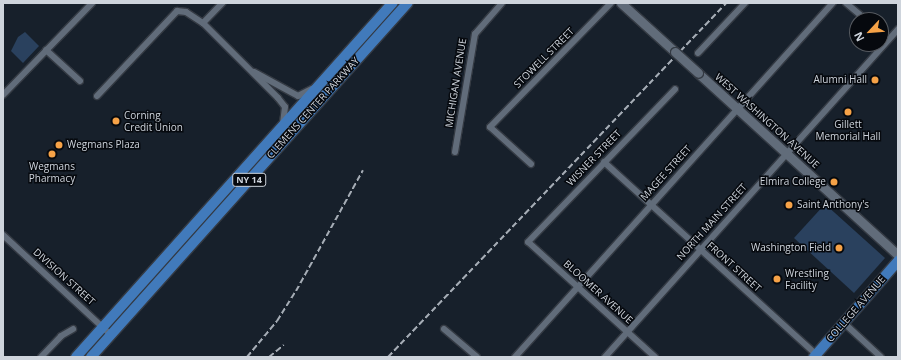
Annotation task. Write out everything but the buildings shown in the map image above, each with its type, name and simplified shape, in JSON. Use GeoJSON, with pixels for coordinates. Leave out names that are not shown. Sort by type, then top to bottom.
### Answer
{"type":"FeatureCollection","features":[{"type":"Feature","properties":{"kind":"main road","name":"CLEMENS CENTER PARKWAY"},"geometry":{"type":"LineString","coordinates":[[91,357],[108,331],[282,128],[393,3]]}},
{"type":"Feature","properties":{"kind":"main road","name":"CLEMENS CENTER PARKWAY"},"geometry":{"type":"LineString","coordinates":[[76,357],[108,331],[408,3]]}},
{"type":"Feature","properties":{"kind":"main road","name":"COLLEGE AVENUE"},"geometry":{"type":"LineString","coordinates":[[815,356],[898,261]]}},
{"type":"Feature","properties":{"kind":"street"},"geometry":{"type":"LineString","coordinates":[[3,95],[92,3]]}},
{"type":"Feature","properties":{"kind":"street"},"geometry":{"type":"LineString","coordinates":[[203,23],[222,3]]}},
{"type":"Feature","properties":{"kind":"street","name":"MICHIGAN AVENUE"},"geometry":{"type":"LineString","coordinates":[[455,152],[475,34],[502,3]]}},
{"type":"Feature","properties":{"kind":"street","name":"STOWELL STREET"},"geometry":{"type":"LineString","coordinates":[[531,164],[490,127],[611,3]]}},
{"type":"Feature","properties":{"kind":"street","name":"WEST WASHINGTON AVENUE"},"geometry":{"type":"LineString","coordinates":[[621,3],[898,255]]}},
{"type":"Feature","properties":{"kind":"street"},"geometry":{"type":"LineString","coordinates":[[698,53],[745,3]]}},
{"type":"Feature","properties":{"kind":"street","name":"MAGEE STREET"},"geometry":{"type":"LineString","coordinates":[[515,357],[833,3]]}},
{"type":"Feature","properties":{"kind":"street"},"geometry":{"type":"LineString","coordinates":[[846,3],[857,12]]}},
{"type":"Feature","properties":{"kind":"street"},"geometry":{"type":"LineString","coordinates":[[97,96],[177,11],[186,12],[203,23],[251,70],[285,107],[286,112],[282,128]]}},
{"type":"Feature","properties":{"kind":"street","name":"NORTH MAIN STREET"},"geometry":{"type":"LineString","coordinates":[[889,39],[898,29]]}},
{"type":"Feature","properties":{"kind":"street"},"geometry":{"type":"LineString","coordinates":[[46,50],[80,81]]}},
{"type":"Feature","properties":{"kind":"street","name":"NORTH MAIN STREET"},"geometry":{"type":"LineString","coordinates":[[605,357],[877,52]]}},
{"type":"Feature","properties":{"kind":"street"},"geometry":{"type":"LineString","coordinates":[[251,70],[298,96],[326,78]]}},
{"type":"Feature","properties":{"kind":"street","name":"WISNER STREET"},"geometry":{"type":"LineString","coordinates":[[528,242],[674,89]]}},
{"type":"Feature","properties":{"kind":"street","name":"FRONT STREET"},"geometry":{"type":"LineString","coordinates":[[604,162],[815,356]]}},
{"type":"Feature","properties":{"kind":"street"},"geometry":{"type":"LineString","coordinates":[[3,245],[5,237]]}},
{"type":"Feature","properties":{"kind":"street","name":"DIVISION STREET"},"geometry":{"type":"LineString","coordinates":[[5,237],[108,331]]}},
{"type":"Feature","properties":{"kind":"street","name":"BLOOMER AVENUE"},"geometry":{"type":"LineString","coordinates":[[528,242],[655,357]]}},
{"type":"Feature","properties":{"kind":"street"},"geometry":{"type":"LineString","coordinates":[[844,323],[881,357]]}},
{"type":"Feature","properties":{"kind":"street"},"geometry":{"type":"LineString","coordinates":[[41,357],[61,336],[73,329]]}},
{"type":"Feature","properties":{"kind":"street"},"geometry":{"type":"LineString","coordinates":[[444,329],[477,357]]}},
{"type":"Feature","properties":{"kind":"shaded area"},"geometry":{"type":"Polygon","coordinates":[[[25,32],[39,46],[23,63],[11,51],[18,37],[25,32]]]}},
{"type":"Feature","properties":{"kind":"shaded area","name":"Washington Field"},"geometry":{"type":"Polygon","coordinates":[[[825,204],[885,258],[854,293],[794,238],[825,204]]]}},
{"type":"Feature","properties":{"kind":"railway"},"geometry":{"type":"LineString","coordinates":[[388,357],[726,3]]}},
{"type":"Feature","properties":{"kind":"railway"},"geometry":{"type":"LineString","coordinates":[[247,357],[277,321],[296,291],[363,170]]}},
{"type":"Feature","properties":{"kind":"railway"},"geometry":{"type":"LineString","coordinates":[[269,357],[284,345]]}},
{"type":"Feature","properties":{"kind":"place","name":"Alumni Hall"},"geometry":{"type":"Point","coordinates":[875,80]}},
{"type":"Feature","properties":{"kind":"place","name":"Gillett Memorial Hall"},"geometry":{"type":"Point","coordinates":[848,112]}},
{"type":"Feature","properties":{"kind":"place","name":"Corning Credit Union"},"geometry":{"type":"Point","coordinates":[116,121]}},
{"type":"Feature","properties":{"kind":"place","name":"Wegmans Plaza"},"geometry":{"type":"Point","coordinates":[59,145]}},
{"type":"Feature","properties":{"kind":"place","name":"Wegmans Pharmacy"},"geometry":{"type":"Point","coordinates":[52,154]}},
{"type":"Feature","properties":{"kind":"place","name":"Elmira College"},"geometry":{"type":"Point","coordinates":[834,182]}},
{"type":"Feature","properties":{"kind":"place","name":"Saint Anthony's"},"geometry":{"type":"Point","coordinates":[789,205]}},
{"type":"Feature","properties":{"kind":"place","name":"Washington Field"},"geometry":{"type":"Point","coordinates":[839,248]}},
{"type":"Feature","properties":{"kind":"place","name":"Wrestling Facility"},"geometry":{"type":"Point","coordinates":[777,279]}}]}
